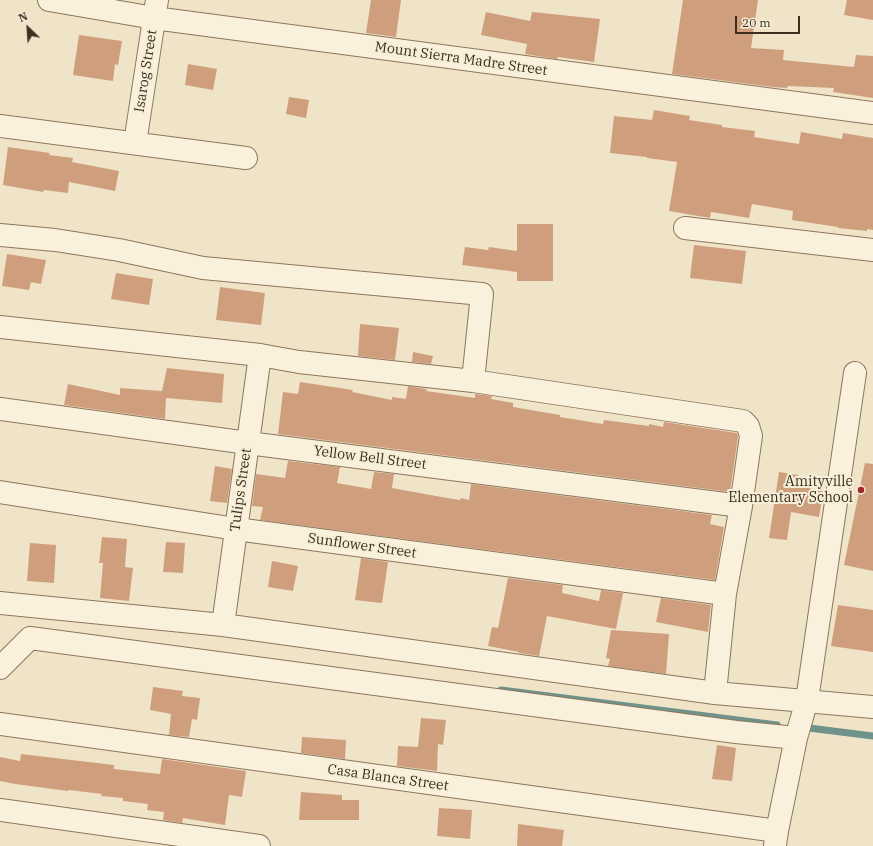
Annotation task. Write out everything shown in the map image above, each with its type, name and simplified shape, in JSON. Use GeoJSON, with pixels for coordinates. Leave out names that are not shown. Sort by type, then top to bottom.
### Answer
{"type":"FeatureCollection","features":[{"type":"Feature","properties":{"kind":"street","name":"Mount Sierra Madre Street"},"geometry":{"type":"LineString","coordinates":[[49,0],[156,9],[873,113]]}},
{"type":"Feature","properties":{"kind":"street","name":"Isarog Street"},"geometry":{"type":"LineString","coordinates":[[134,143],[156,9]]}},
{"type":"Feature","properties":{"kind":"street"},"geometry":{"type":"LineString","coordinates":[[0,126],[246,158]]}},
{"type":"Feature","properties":{"kind":"street"},"geometry":{"type":"LineString","coordinates":[[685,228],[873,250]]}},
{"type":"Feature","properties":{"kind":"street"},"geometry":{"type":"LineString","coordinates":[[0,235],[55,240],[119,250],[203,268],[482,294],[473,381]]}},
{"type":"Feature","properties":{"kind":"street"},"geometry":{"type":"LineString","coordinates":[[0,327],[260,355],[299,362],[473,381],[743,420],[748,426],[751,436],[741,506],[725,594],[715,693]]}},
{"type":"Feature","properties":{"kind":"street","name":"Tulips Street"},"geometry":{"type":"LineString","coordinates":[[223,625],[260,355]]}},
{"type":"Feature","properties":{"kind":"street"},"geometry":{"type":"LineString","coordinates":[[776,839],[796,738],[807,700],[855,373]]}},
{"type":"Feature","properties":{"kind":"street","name":"Yellow Bell Street"},"geometry":{"type":"LineString","coordinates":[[0,409],[248,443],[741,506]]}},
{"type":"Feature","properties":{"kind":"street","name":"Sunflower Street"},"geometry":{"type":"LineString","coordinates":[[0,492],[236,529],[725,594]]}},
{"type":"Feature","properties":{"kind":"street"},"geometry":{"type":"LineString","coordinates":[[2,606],[223,625],[715,693],[873,707]]}},
{"type":"Feature","properties":{"kind":"street"},"geometry":{"type":"LineString","coordinates":[[0,668],[30,638],[736,732],[796,738]]}},
{"type":"Feature","properties":{"kind":"street","name":"Casa Blanca Street"},"geometry":{"type":"LineString","coordinates":[[0,724],[776,839]]}},
{"type":"Feature","properties":{"kind":"street"},"geometry":{"type":"LineString","coordinates":[[0,810],[259,846]]}},
{"type":"Feature","properties":{"kind":"building"},"geometry":{"type":"Polygon","coordinates":[[[371,0],[401,0],[396,37],[366,33],[371,0]]]}},
{"type":"Feature","properties":{"kind":"building"},"geometry":{"type":"Polygon","coordinates":[[[683,0],[758,0],[751,48],[784,50],[783,60],[854,67],[856,55],[873,56],[873,98],[833,92],[834,88],[788,86],[787,88],[773,87],[672,74],[683,0]]]}},
{"type":"Feature","properties":{"kind":"building"},"geometry":{"type":"Polygon","coordinates":[[[847,0],[873,0],[873,20],[844,15],[847,0]]]}},
{"type":"Feature","properties":{"kind":"building"},"geometry":{"type":"Polygon","coordinates":[[[486,12],[530,21],[532,12],[600,19],[594,62],[558,57],[557,59],[525,54],[527,44],[481,35],[486,12]]]}},
{"type":"Feature","properties":{"kind":"building"},"geometry":{"type":"Polygon","coordinates":[[[79,35],[122,41],[118,65],[115,64],[113,81],[73,75],[79,35]]]}},
{"type":"Feature","properties":{"kind":"building"},"geometry":{"type":"Polygon","coordinates":[[[188,64],[217,69],[213,90],[185,85],[188,64]]]}},
{"type":"Feature","properties":{"kind":"building"},"geometry":{"type":"Polygon","coordinates":[[[289,97],[309,100],[306,118],[286,114],[289,97]]]}},
{"type":"Feature","properties":{"kind":"building"},"geometry":{"type":"Polygon","coordinates":[[[654,110],[690,116],[689,120],[722,125],[722,127],[755,131],[754,137],[799,144],[801,132],[842,139],[843,133],[873,138],[873,230],[867,229],[867,231],[838,228],[792,220],[793,211],[752,204],[749,218],[711,212],[710,218],[669,211],[677,162],[610,153],[614,116],[652,120],[654,110]]]}},
{"type":"Feature","properties":{"kind":"building"},"geometry":{"type":"Polygon","coordinates":[[[8,147],[50,153],[49,155],[73,158],[72,162],[119,171],[115,191],[69,182],[68,193],[44,190],[43,192],[3,185],[8,147]]]}},
{"type":"Feature","properties":{"kind":"building"},"geometry":{"type":"Polygon","coordinates":[[[517,224],[553,224],[553,281],[517,281],[517,272],[462,265],[465,247],[488,250],[489,247],[517,251],[517,224]]]}},
{"type":"Feature","properties":{"kind":"building"},"geometry":{"type":"Polygon","coordinates":[[[694,245],[746,251],[742,284],[690,278],[694,245]]]}},
{"type":"Feature","properties":{"kind":"building"},"geometry":{"type":"Polygon","coordinates":[[[7,254],[46,260],[41,284],[31,282],[29,290],[2,286],[7,254]]]}},
{"type":"Feature","properties":{"kind":"building"},"geometry":{"type":"Polygon","coordinates":[[[116,273],[153,279],[149,305],[111,299],[116,273]]]}},
{"type":"Feature","properties":{"kind":"building"},"geometry":{"type":"Polygon","coordinates":[[[220,287],[265,293],[261,325],[216,320],[220,287]]]}},
{"type":"Feature","properties":{"kind":"building"},"geometry":{"type":"Polygon","coordinates":[[[360,324],[399,328],[395,360],[358,356],[360,324]]]}},
{"type":"Feature","properties":{"kind":"building"},"geometry":{"type":"Polygon","coordinates":[[[413,352],[433,356],[431,364],[412,362],[413,352]]]}},
{"type":"Feature","properties":{"kind":"building"},"geometry":{"type":"Polygon","coordinates":[[[167,368],[224,374],[222,403],[166,398],[165,419],[64,405],[68,384],[120,395],[120,388],[162,391],[167,368]]]}},
{"type":"Feature","properties":{"kind":"building"},"geometry":{"type":"Polygon","coordinates":[[[300,382],[353,390],[352,392],[392,400],[392,397],[406,399],[408,386],[427,389],[426,391],[475,398],[475,394],[492,396],[491,399],[513,403],[513,407],[603,424],[604,420],[649,426],[649,424],[663,427],[664,422],[737,433],[738,437],[730,492],[278,434],[283,392],[298,394],[300,382]]]}},
{"type":"Feature","properties":{"kind":"building"},"geometry":{"type":"Polygon","coordinates":[[[288,461],[340,467],[337,483],[371,489],[374,472],[394,474],[392,488],[460,500],[461,498],[469,500],[471,484],[712,515],[710,524],[724,527],[715,580],[260,520],[263,507],[252,506],[256,474],[285,478],[288,461]]]}},
{"type":"Feature","properties":{"kind":"building"},"geometry":{"type":"Polygon","coordinates":[[[865,463],[873,464],[873,571],[844,565],[865,463]]]}},
{"type":"Feature","properties":{"kind":"building"},"geometry":{"type":"Polygon","coordinates":[[[215,466],[232,469],[227,503],[210,501],[215,466]]]}},
{"type":"Feature","properties":{"kind":"building"},"geometry":{"type":"Polygon","coordinates":[[[779,472],[798,475],[797,483],[811,485],[810,489],[823,491],[819,517],[791,512],[787,540],[769,538],[779,472]]]}},
{"type":"Feature","properties":{"kind":"building"},"geometry":{"type":"Polygon","coordinates":[[[102,537],[127,539],[125,567],[133,568],[129,601],[100,598],[103,563],[99,563],[102,537]]]}},
{"type":"Feature","properties":{"kind":"building"},"geometry":{"type":"Polygon","coordinates":[[[166,542],[185,543],[183,573],[163,572],[166,542]]]}},
{"type":"Feature","properties":{"kind":"building"},"geometry":{"type":"Polygon","coordinates":[[[30,543],[56,545],[54,583],[27,581],[30,543]]]}},
{"type":"Feature","properties":{"kind":"building"},"geometry":{"type":"Polygon","coordinates":[[[361,558],[388,562],[382,603],[355,600],[361,558]]]}},
{"type":"Feature","properties":{"kind":"building"},"geometry":{"type":"Polygon","coordinates":[[[272,561],[298,566],[293,591],[268,587],[272,561]]]}},
{"type":"Feature","properties":{"kind":"building"},"geometry":{"type":"Polygon","coordinates":[[[508,578],[563,585],[562,593],[599,601],[601,590],[623,593],[616,629],[547,616],[539,656],[488,646],[492,627],[498,628],[508,578]]]}},
{"type":"Feature","properties":{"kind":"building"},"geometry":{"type":"Polygon","coordinates":[[[661,598],[711,605],[708,632],[656,622],[661,598]]]}},
{"type":"Feature","properties":{"kind":"building"},"geometry":{"type":"Polygon","coordinates":[[[838,605],[873,610],[873,652],[831,646],[838,605]]]}},
{"type":"Feature","properties":{"kind":"building"},"geometry":{"type":"Polygon","coordinates":[[[611,630],[669,634],[666,674],[608,666],[610,659],[606,658],[611,630]]]}},
{"type":"Feature","properties":{"kind":"building"},"geometry":{"type":"Polygon","coordinates":[[[153,687],[183,691],[182,696],[200,698],[197,720],[192,719],[189,737],[169,735],[171,714],[150,710],[153,687]]]}},
{"type":"Feature","properties":{"kind":"building"},"geometry":{"type":"Polygon","coordinates":[[[421,718],[446,720],[443,745],[438,744],[437,771],[397,766],[398,746],[418,747],[421,718]]]}},
{"type":"Feature","properties":{"kind":"building"},"geometry":{"type":"Polygon","coordinates":[[[302,737],[346,740],[345,759],[301,753],[302,737]]]}},
{"type":"Feature","properties":{"kind":"building"},"geometry":{"type":"Polygon","coordinates":[[[717,745],[736,748],[732,781],[712,779],[717,745]]]}},
{"type":"Feature","properties":{"kind":"building"},"geometry":{"type":"Polygon","coordinates":[[[21,754],[114,765],[114,769],[160,774],[162,759],[246,771],[242,797],[229,795],[225,825],[183,818],[182,823],[163,820],[164,812],[147,810],[148,804],[123,801],[123,798],[0,781],[0,757],[20,761],[21,754]]]}},
{"type":"Feature","properties":{"kind":"building"},"geometry":{"type":"Polygon","coordinates":[[[301,792],[342,795],[342,800],[359,800],[359,820],[299,820],[301,792]]]}},
{"type":"Feature","properties":{"kind":"building"},"geometry":{"type":"Polygon","coordinates":[[[439,808],[472,810],[470,839],[437,836],[439,808]]]}},
{"type":"Feature","properties":{"kind":"building"},"geometry":{"type":"Polygon","coordinates":[[[518,824],[564,830],[562,846],[517,846],[518,824]]]}},
{"type":"Feature","properties":{"kind":"waterway"},"geometry":{"type":"LineString","coordinates":[[501,690],[777,725]]}},
{"type":"Feature","properties":{"kind":"waterway"},"geometry":{"type":"LineString","coordinates":[[801,727],[873,736]]}},
{"type":"Feature","properties":{"kind":"place","name":"Amityville Elementary School"},"geometry":{"type":"Point","coordinates":[861,490]}}]}
